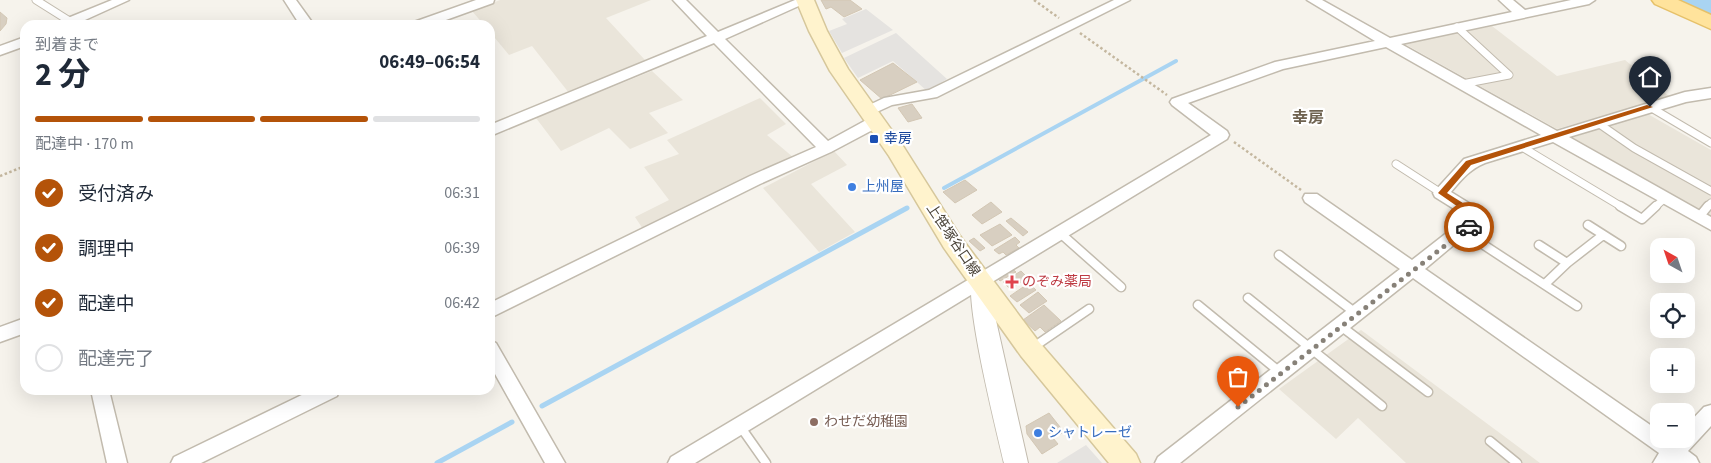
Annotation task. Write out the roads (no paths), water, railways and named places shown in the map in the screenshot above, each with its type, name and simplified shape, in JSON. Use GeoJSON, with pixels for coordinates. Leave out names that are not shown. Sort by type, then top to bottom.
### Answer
{"type":"FeatureCollection","features":[{"type":"Feature","properties":{"kind":"main road","name":"上笹塚谷口線"},"geometry":{"type":"LineString","coordinates":[[805,0],[840,71],[910,174],[952,242],[1030,349],[1126,463]]}},
{"type":"Feature","properties":{"kind":"main road"},"geometry":{"type":"LineString","coordinates":[[1662,0],[1711,23]]}},
{"type":"Feature","properties":{"kind":"street"},"geometry":{"type":"LineString","coordinates":[[74,20],[122,0]]}},
{"type":"Feature","properties":{"kind":"street"},"geometry":{"type":"LineString","coordinates":[[290,0],[304,20]]}},
{"type":"Feature","properties":{"kind":"street"},"geometry":{"type":"LineString","coordinates":[[433,20],[488,0]]}},
{"type":"Feature","properties":{"kind":"street"},"geometry":{"type":"LineString","coordinates":[[679,0],[826,148]]}},
{"type":"Feature","properties":{"kind":"street"},"geometry":{"type":"LineString","coordinates":[[495,129],[805,0]]}},
{"type":"Feature","properties":{"kind":"street"},"geometry":{"type":"LineString","coordinates":[[495,309],[755,180],[826,148],[871,117],[889,101],[932,94],[1124,0]]}},
{"type":"Feature","properties":{"kind":"street"},"geometry":{"type":"LineString","coordinates":[[1313,0],[1705,220]]}},
{"type":"Feature","properties":{"kind":"street"},"geometry":{"type":"LineString","coordinates":[[1505,0],[1522,14]]}},
{"type":"Feature","properties":{"kind":"street"},"geometry":{"type":"LineString","coordinates":[[678,463],[912,324],[980,280],[1222,135],[1177,102],[1260,71],[1387,42],[1589,0]]}},
{"type":"Feature","properties":{"kind":"street"},"geometry":{"type":"LineString","coordinates":[[0,51],[20,43]]}},
{"type":"Feature","properties":{"kind":"street"},"geometry":{"type":"LineString","coordinates":[[1165,463],[1464,232],[1479,217],[1442,193],[1469,163],[1650,107],[1685,97],[1711,93]]}},
{"type":"Feature","properties":{"kind":"street"},"geometry":{"type":"LineString","coordinates":[[1311,198],[1414,270],[1675,460],[1711,413]]}},
{"type":"Feature","properties":{"kind":"street"},"geometry":{"type":"LineString","coordinates":[[980,280],[984,316],[1016,463]]}},
{"type":"Feature","properties":{"kind":"street"},"geometry":{"type":"LineString","coordinates":[[0,335],[20,327]]}},
{"type":"Feature","properties":{"kind":"street"},"geometry":{"type":"LineString","coordinates":[[495,357],[554,463]]}},
{"type":"Feature","properties":{"kind":"street"},"geometry":{"type":"LineString","coordinates":[[101,395],[117,463]]}},
{"type":"Feature","properties":{"kind":"street"},"geometry":{"type":"LineString","coordinates":[[181,463],[320,395]]}},
{"type":"Feature","properties":{"kind":"lane"},"geometry":{"type":"LineString","coordinates":[[36,0],[63,20]]}},
{"type":"Feature","properties":{"kind":"lane"},"geometry":{"type":"LineString","coordinates":[[1457,27],[1509,75],[1462,84]]}},
{"type":"Feature","properties":{"kind":"lane"},"geometry":{"type":"LineString","coordinates":[[1650,107],[1711,143]]}},
{"type":"Feature","properties":{"kind":"lane"},"geometry":{"type":"LineString","coordinates":[[1598,123],[1642,152],[1711,192]]}},
{"type":"Feature","properties":{"kind":"lane"},"geometry":{"type":"LineString","coordinates":[[1522,147],[1532,155],[1642,219],[1665,198]]}},
{"type":"Feature","properties":{"kind":"lane"},"geometry":{"type":"LineString","coordinates":[[1396,164],[1442,193]]}},
{"type":"Feature","properties":{"kind":"lane"},"geometry":{"type":"LineString","coordinates":[[1705,220],[1711,203]]}},
{"type":"Feature","properties":{"kind":"lane"},"geometry":{"type":"LineString","coordinates":[[1588,225],[1621,246]]}},
{"type":"Feature","properties":{"kind":"lane"},"geometry":{"type":"LineString","coordinates":[[1059,232],[1121,287]]}},
{"type":"Feature","properties":{"kind":"lane"},"geometry":{"type":"LineString","coordinates":[[1464,232],[1577,306]]}},
{"type":"Feature","properties":{"kind":"lane"},"geometry":{"type":"LineString","coordinates":[[1545,284],[1567,263],[1603,235]]}},
{"type":"Feature","properties":{"kind":"lane"},"geometry":{"type":"LineString","coordinates":[[1539,245],[1567,263]]}},
{"type":"Feature","properties":{"kind":"lane"},"geometry":{"type":"LineString","coordinates":[[1278,255],[1357,314]]}},
{"type":"Feature","properties":{"kind":"lane"},"geometry":{"type":"LineString","coordinates":[[1248,298],[1382,406]]}},
{"type":"Feature","properties":{"kind":"lane"},"geometry":{"type":"LineString","coordinates":[[1198,305],[1281,373]]}},
{"type":"Feature","properties":{"kind":"lane"},"geometry":{"type":"LineString","coordinates":[[1030,349],[1089,309]]}},
{"type":"Feature","properties":{"kind":"lane"},"geometry":{"type":"LineString","coordinates":[[1342,327],[1428,392]]}},
{"type":"Feature","properties":{"kind":"lane"},"geometry":{"type":"LineString","coordinates":[[740,426],[766,463]]}},
{"type":"Feature","properties":{"kind":"lane"},"geometry":{"type":"LineString","coordinates":[[1490,442],[1517,463]]}},
{"type":"Feature","properties":{"kind":"water"},"geometry":{"type":"Polygon","coordinates":[[[1680,0],[1711,0],[1711,15],[1680,0]]]}},
{"type":"Feature","properties":{"kind":"waterway"},"geometry":{"type":"LineString","coordinates":[[944,188],[1176,61]]}},
{"type":"Feature","properties":{"kind":"waterway"},"geometry":{"type":"LineString","coordinates":[[542,406],[907,208]]}},
{"type":"Feature","properties":{"kind":"waterway"},"geometry":{"type":"LineString","coordinates":[[437,463],[512,422]]}},
{"type":"Feature","properties":{"kind":"place","name":"幸房"},"geometry":{"type":"Point","coordinates":[874,139]}},
{"type":"Feature","properties":{"kind":"place","name":"上州屋"},"geometry":{"type":"Point","coordinates":[852,187]}},
{"type":"Feature","properties":{"kind":"place","name":"のぞみ薬局"},"geometry":{"type":"Point","coordinates":[1012,282]}},
{"type":"Feature","properties":{"kind":"place","name":"わせだ幼稚園"},"geometry":{"type":"Point","coordinates":[814,422]}},
{"type":"Feature","properties":{"kind":"place","name":"シャトレーゼ"},"geometry":{"type":"Point","coordinates":[1038,433]}},
{"type":"Feature","properties":{"kind":"district","name":"幸房"},"geometry":{"type":"Point","coordinates":[1308,118]}}]}
